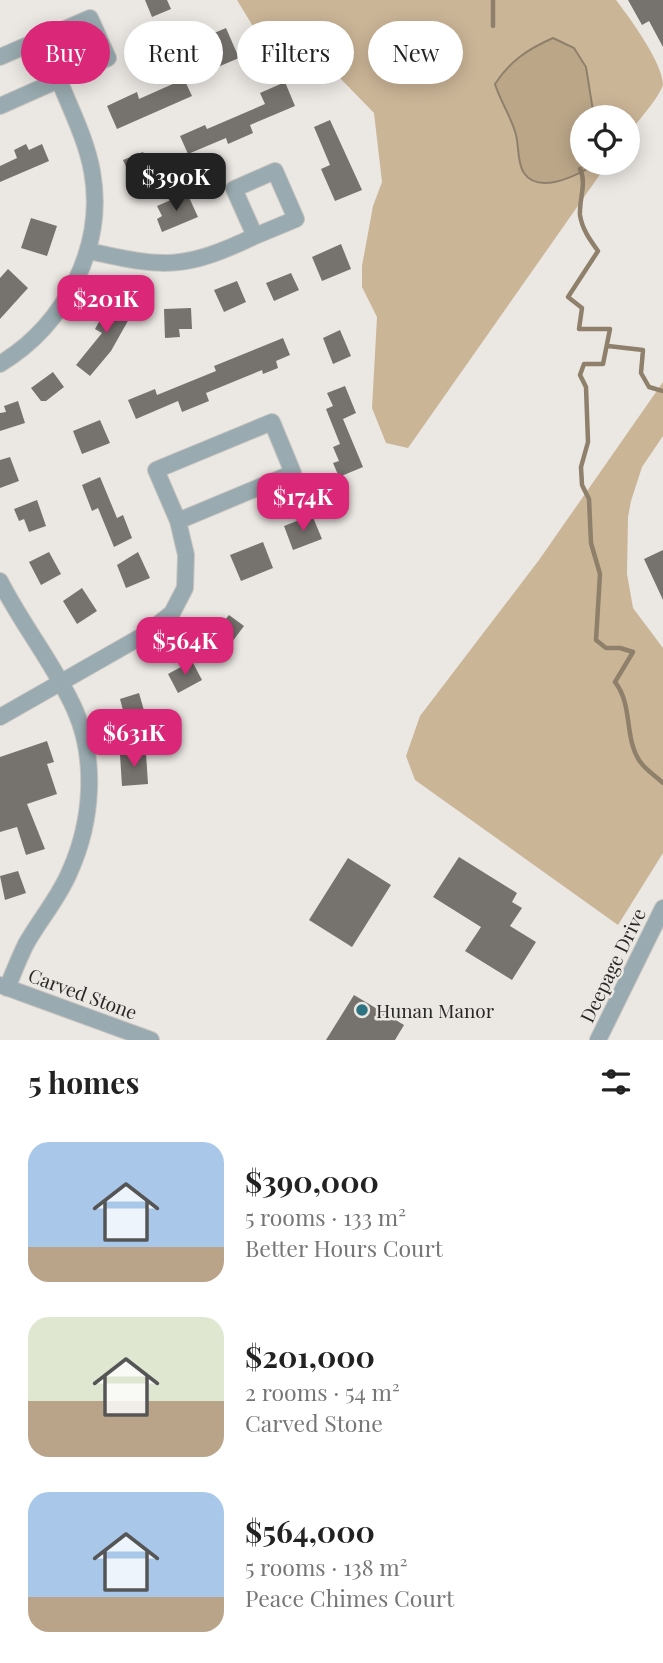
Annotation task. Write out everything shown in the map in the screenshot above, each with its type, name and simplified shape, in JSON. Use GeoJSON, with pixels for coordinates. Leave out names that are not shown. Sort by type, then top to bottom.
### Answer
{"type":"FeatureCollection","features":[{"type":"Feature","properties":{"kind":"street"},"geometry":{"type":"LineString","coordinates":[[0,57],[21,48]]}},
{"type":"Feature","properties":{"kind":"street"},"geometry":{"type":"LineString","coordinates":[[0,106],[50,84]]}},
{"type":"Feature","properties":{"kind":"street"},"geometry":{"type":"LineString","coordinates":[[0,364],[35,340],[53,319],[89,251],[94,198],[93,174],[83,139],[61,84]]}},
{"type":"Feature","properties":{"kind":"street"},"geometry":{"type":"LineString","coordinates":[[89,251],[162,265],[207,257],[255,236]]}},
{"type":"Feature","properties":{"kind":"street"},"geometry":{"type":"LineString","coordinates":[[0,717],[160,626],[172,613],[185,588],[187,573],[184,538],[156,470],[272,422],[293,473],[178,521]]}},
{"type":"Feature","properties":{"kind":"street"},"geometry":{"type":"LineString","coordinates":[[0,581],[75,711],[84,737],[89,783],[82,842],[71,870],[57,899],[26,944],[3,987]]}},
{"type":"Feature","properties":{"kind":"street","name":"Deepage Drive"},"geometry":{"type":"LineString","coordinates":[[598,1040],[663,908]]}},
{"type":"Feature","properties":{"kind":"street","name":"Carved Stone"},"geometry":{"type":"LineString","coordinates":[[3,987],[151,1040]]}},
{"type":"Feature","properties":{"kind":"shaded area"},"geometry":{"type":"Polygon","coordinates":[[[237,0],[616,0],[644,41],[662,76],[661,90],[640,119],[640,105],[570,105],[570,175],[600,175],[408,448],[386,443],[372,408],[377,317],[362,287],[362,266],[373,206],[382,182],[374,113],[346,84],[354,84],[354,21],[250,21],[237,0]]]}},
{"type":"Feature","properties":{"kind":"shaded area"},"geometry":{"type":"Polygon","coordinates":[[[553,38],[574,48],[586,67],[592,105],[570,105],[570,175],[576,175],[556,182],[538,182],[524,173],[514,129],[495,84],[520,56],[553,38]]]}},
{"type":"Feature","properties":{"kind":"shaded area"},"geometry":{"type":"Polygon","coordinates":[[[663,382],[663,436],[642,467],[631,501],[628,517],[627,574],[633,608],[663,648],[663,853],[618,925],[415,780],[406,756],[420,716],[539,560],[663,382]]]}},
{"type":"Feature","properties":{"kind":"building"},"geometry":{"type":"Polygon","coordinates":[[[145,0],[167,0],[171,9],[152,17],[145,0]]]}},
{"type":"Feature","properties":{"kind":"building"},"geometry":{"type":"Polygon","coordinates":[[[628,0],[663,0],[663,47],[649,21],[642,25],[628,0]]]}},
{"type":"Feature","properties":{"kind":"building"},"geometry":{"type":"Polygon","coordinates":[[[226,28],[237,59],[223,65],[223,29],[226,28]]]}},
{"type":"Feature","properties":{"kind":"building"},"geometry":{"type":"Polygon","coordinates":[[[173,84],[186,84],[192,96],[117,129],[107,106],[137,92],[139,99],[173,84]]]}},
{"type":"Feature","properties":{"kind":"building"},"geometry":{"type":"Polygon","coordinates":[[[286,84],[295,106],[250,125],[253,133],[228,144],[226,138],[188,154],[180,136],[205,125],[207,129],[265,104],[260,93],[286,84]]]}},
{"type":"Feature","properties":{"kind":"building"},"geometry":{"type":"Polygon","coordinates":[[[330,120],[362,190],[335,201],[321,169],[330,165],[314,127],[330,120]]]}},
{"type":"Feature","properties":{"kind":"building"},"geometry":{"type":"Polygon","coordinates":[[[26,144],[29,150],[42,144],[49,161],[0,182],[0,166],[17,158],[14,150],[26,144]]]}},
{"type":"Feature","properties":{"kind":"building"},"geometry":{"type":"Polygon","coordinates":[[[143,152],[154,176],[134,185],[123,160],[143,152]]]}},
{"type":"Feature","properties":{"kind":"building"},"geometry":{"type":"Polygon","coordinates":[[[187,193],[198,217],[162,232],[157,219],[162,216],[157,206],[187,193]]]}},
{"type":"Feature","properties":{"kind":"building"},"geometry":{"type":"Polygon","coordinates":[[[31,218],[57,226],[47,256],[21,248],[31,218]]]}},
{"type":"Feature","properties":{"kind":"building"},"geometry":{"type":"Polygon","coordinates":[[[341,244],[351,269],[322,281],[312,257],[341,244]]]}},
{"type":"Feature","properties":{"kind":"building"},"geometry":{"type":"Polygon","coordinates":[[[8,269],[28,288],[0,319],[0,278],[8,269]]]}},
{"type":"Feature","properties":{"kind":"building"},"geometry":{"type":"Polygon","coordinates":[[[291,273],[299,290],[274,301],[266,283],[291,273]]]}},
{"type":"Feature","properties":{"kind":"building"},"geometry":{"type":"Polygon","coordinates":[[[237,281],[246,302],[224,312],[214,290],[237,281]]]}},
{"type":"Feature","properties":{"kind":"building"},"geometry":{"type":"Polygon","coordinates":[[[113,297],[134,310],[111,351],[90,376],[76,365],[102,333],[95,329],[113,297]]]}},
{"type":"Feature","properties":{"kind":"building"},"geometry":{"type":"Polygon","coordinates":[[[191,308],[192,329],[179,329],[180,337],[165,338],[164,309],[191,308]]]}},
{"type":"Feature","properties":{"kind":"building"},"geometry":{"type":"Polygon","coordinates":[[[340,330],[351,356],[333,364],[323,338],[340,330]]]}},
{"type":"Feature","properties":{"kind":"building"},"geometry":{"type":"Polygon","coordinates":[[[283,338],[290,355],[276,361],[278,368],[263,374],[262,370],[206,393],[209,401],[182,412],[178,401],[136,419],[128,400],[155,389],[157,395],[216,371],[214,366],[283,338]]]}},
{"type":"Feature","properties":{"kind":"building"},"geometry":{"type":"Polygon","coordinates":[[[53,372],[64,387],[46,401],[41,401],[31,388],[53,372]]]}},
{"type":"Feature","properties":{"kind":"building"},"geometry":{"type":"Polygon","coordinates":[[[345,386],[356,413],[343,419],[363,467],[339,477],[333,463],[339,461],[333,447],[340,444],[326,409],[333,406],[327,393],[345,386]]]}},
{"type":"Feature","properties":{"kind":"building"},"geometry":{"type":"Polygon","coordinates":[[[18,401],[25,423],[0,431],[0,413],[6,412],[4,406],[18,401]]]}},
{"type":"Feature","properties":{"kind":"building"},"geometry":{"type":"Polygon","coordinates":[[[100,420],[110,443],[82,454],[73,431],[100,420]]]}},
{"type":"Feature","properties":{"kind":"building"},"geometry":{"type":"Polygon","coordinates":[[[10,457],[19,481],[0,488],[0,460],[10,457]]]}},
{"type":"Feature","properties":{"kind":"building"},"geometry":{"type":"Polygon","coordinates":[[[100,477],[117,518],[123,515],[132,538],[114,547],[98,508],[92,511],[82,485],[100,477]]]}},
{"type":"Feature","properties":{"kind":"building"},"geometry":{"type":"Polygon","coordinates":[[[37,500],[46,526],[29,532],[24,519],[19,521],[14,509],[37,500]]]}},
{"type":"Feature","properties":{"kind":"building"},"geometry":{"type":"Polygon","coordinates":[[[312,515],[322,539],[293,550],[284,526],[312,515]]]}},
{"type":"Feature","properties":{"kind":"building"},"geometry":{"type":"Polygon","coordinates":[[[263,542],[273,568],[241,581],[230,555],[263,542]]]}},
{"type":"Feature","properties":{"kind":"building"},"geometry":{"type":"Polygon","coordinates":[[[663,550],[663,600],[644,559],[663,550]]]}},
{"type":"Feature","properties":{"kind":"building"},"geometry":{"type":"Polygon","coordinates":[[[49,552],[61,574],[41,585],[29,562],[49,552]]]}},
{"type":"Feature","properties":{"kind":"building"},"geometry":{"type":"Polygon","coordinates":[[[138,552],[150,578],[126,588],[117,565],[138,552]]]}},
{"type":"Feature","properties":{"kind":"building"},"geometry":{"type":"Polygon","coordinates":[[[82,588],[97,611],[77,624],[63,601],[82,588]]]}},
{"type":"Feature","properties":{"kind":"building"},"geometry":{"type":"Polygon","coordinates":[[[229,615],[244,626],[226,650],[207,636],[215,625],[219,627],[229,615]]]}},
{"type":"Feature","properties":{"kind":"building"},"geometry":{"type":"Polygon","coordinates":[[[192,661],[202,680],[178,693],[168,674],[192,661]]]}},
{"type":"Feature","properties":{"kind":"building"},"geometry":{"type":"Polygon","coordinates":[[[139,693],[147,721],[121,729],[117,716],[124,714],[120,699],[139,693]]]}},
{"type":"Feature","properties":{"kind":"building"},"geometry":{"type":"Polygon","coordinates":[[[47,741],[54,762],[47,764],[57,794],[27,804],[45,849],[26,855],[17,827],[0,832],[0,757],[47,741]]]}},
{"type":"Feature","properties":{"kind":"building"},"geometry":{"type":"Polygon","coordinates":[[[146,753],[148,784],[122,786],[120,755],[146,753]]]}},
{"type":"Feature","properties":{"kind":"building"},"geometry":{"type":"Polygon","coordinates":[[[459,857],[517,893],[512,902],[522,908],[510,926],[536,942],[512,980],[465,951],[481,927],[433,897],[459,857]]]}},
{"type":"Feature","properties":{"kind":"building"},"geometry":{"type":"Polygon","coordinates":[[[348,858],[391,885],[352,947],[309,920],[348,858]]]}},
{"type":"Feature","properties":{"kind":"building"},"geometry":{"type":"Polygon","coordinates":[[[18,871],[26,893],[5,900],[0,876],[18,871]]]}},
{"type":"Feature","properties":{"kind":"building","name":"Hunan Manor"},"geometry":{"type":"Polygon","coordinates":[[[354,995],[404,1025],[395,1040],[326,1040],[354,995]]]}},
{"type":"Feature","properties":{"kind":"waterway"},"geometry":{"type":"LineString","coordinates":[[493,0],[493,26]]}},
{"type":"Feature","properties":{"kind":"waterway"},"geometry":{"type":"LineString","coordinates":[[582,175],[581,220],[598,251],[568,297],[582,308],[579,329],[610,329],[603,364],[584,364],[580,375],[586,387],[588,442],[581,467],[582,485],[589,499],[591,543],[600,574],[596,640],[606,648],[633,652],[615,682],[627,710],[634,751],[644,767],[663,783]]}},
{"type":"Feature","properties":{"kind":"waterway"},"geometry":{"type":"LineString","coordinates":[[608,346],[643,350],[641,373],[649,387],[663,391]]}},
{"type":"Feature","properties":{"kind":"place","name":"Hunan Manor"},"geometry":{"type":"Point","coordinates":[362,1010]}}]}
